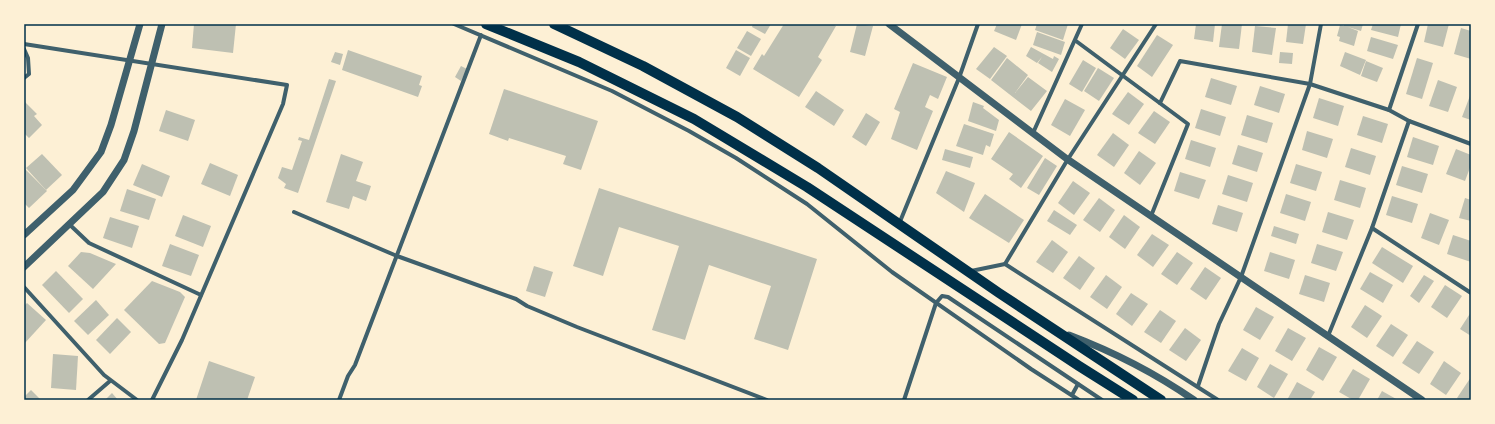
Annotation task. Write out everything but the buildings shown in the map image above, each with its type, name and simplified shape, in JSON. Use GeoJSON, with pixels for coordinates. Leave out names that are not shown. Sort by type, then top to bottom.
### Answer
{"type":"FeatureCollection","features":[{"type":"Feature","properties":{"kind":"highway"},"geometry":{"type":"LineString","coordinates":[[486,24],[579,62],[694,119],[807,187],[1133,400]]}},
{"type":"Feature","properties":{"kind":"highway"},"geometry":{"type":"LineString","coordinates":[[554,24],[644,66],[737,117],[818,168],[898,224],[1161,400]]}},
{"type":"Feature","properties":{"kind":"street"},"geometry":{"type":"LineString","coordinates":[[24,235],[72,190],[101,152],[112,125],[140,24]]}},
{"type":"Feature","properties":{"kind":"street"},"geometry":{"type":"LineString","coordinates":[[24,267],[102,192],[124,160],[153,64],[162,24]]}},
{"type":"Feature","properties":{"kind":"street"},"geometry":{"type":"LineString","coordinates":[[454,24],[612,91],[689,131],[736,158],[807,204],[892,272],[1031,370],[1079,400]]}},
{"type":"Feature","properties":{"kind":"street"},"geometry":{"type":"LineString","coordinates":[[889,24],[1068,159],[1151,217],[1422,400]]}},
{"type":"Feature","properties":{"kind":"street"},"geometry":{"type":"LineString","coordinates":[[898,224],[959,78],[978,24]]}},
{"type":"Feature","properties":{"kind":"street"},"geometry":{"type":"LineString","coordinates":[[1033,133],[1076,41],[1082,24]]}},
{"type":"Feature","properties":{"kind":"street"},"geometry":{"type":"LineString","coordinates":[[1004,264],[1068,159],[1156,24]]}},
{"type":"Feature","properties":{"kind":"street"},"geometry":{"type":"LineString","coordinates":[[1198,386],[1219,324],[1241,277],[1310,84],[1321,24]]}},
{"type":"Feature","properties":{"kind":"street"},"geometry":{"type":"LineString","coordinates":[[1389,110],[1418,24]]}},
{"type":"Feature","properties":{"kind":"street"},"geometry":{"type":"LineString","coordinates":[[339,400],[348,376],[355,366],[481,35]]}},
{"type":"Feature","properties":{"kind":"street"},"geometry":{"type":"LineString","coordinates":[[1076,41],[1188,124],[1151,217]]}},
{"type":"Feature","properties":{"kind":"street"},"geometry":{"type":"LineString","coordinates":[[24,44],[287,85],[283,104],[201,295],[152,400]]}},
{"type":"Feature","properties":{"kind":"street"},"geometry":{"type":"LineString","coordinates":[[24,49],[28,58],[29,74],[24,78]]}},
{"type":"Feature","properties":{"kind":"street"},"geometry":{"type":"LineString","coordinates":[[1160,103],[1180,61],[1310,84],[1389,110],[1409,121],[1471,144]]}},
{"type":"Feature","properties":{"kind":"street"},"geometry":{"type":"LineString","coordinates":[[1328,336],[1372,228],[1409,121]]}},
{"type":"Feature","properties":{"kind":"street"},"geometry":{"type":"LineString","coordinates":[[294,212],[397,256],[516,300],[577,327],[767,400]]}},
{"type":"Feature","properties":{"kind":"street"},"geometry":{"type":"LineString","coordinates":[[69,224],[89,243],[201,295]]}},
{"type":"Feature","properties":{"kind":"street"},"geometry":{"type":"LineString","coordinates":[[1372,228],[1471,292]]}},
{"type":"Feature","properties":{"kind":"street"},"geometry":{"type":"LineString","coordinates":[[968,271],[1004,264],[1218,400]]}},
{"type":"Feature","properties":{"kind":"street"},"geometry":{"type":"LineString","coordinates":[[24,287],[110,381],[137,400]]}},
{"type":"Feature","properties":{"kind":"street"},"geometry":{"type":"LineString","coordinates":[[904,400],[936,303],[942,296],[948,297],[1102,400]]}},
{"type":"Feature","properties":{"kind":"street"},"geometry":{"type":"LineString","coordinates":[[1055,330],[1108,350],[1156,375],[1194,400]]}},
{"type":"Feature","properties":{"kind":"street"},"geometry":{"type":"LineString","coordinates":[[88,400],[110,381]]}},
{"type":"Feature","properties":{"kind":"street"},"geometry":{"type":"LineString","coordinates":[[1072,395],[1078,384]]}}]}
